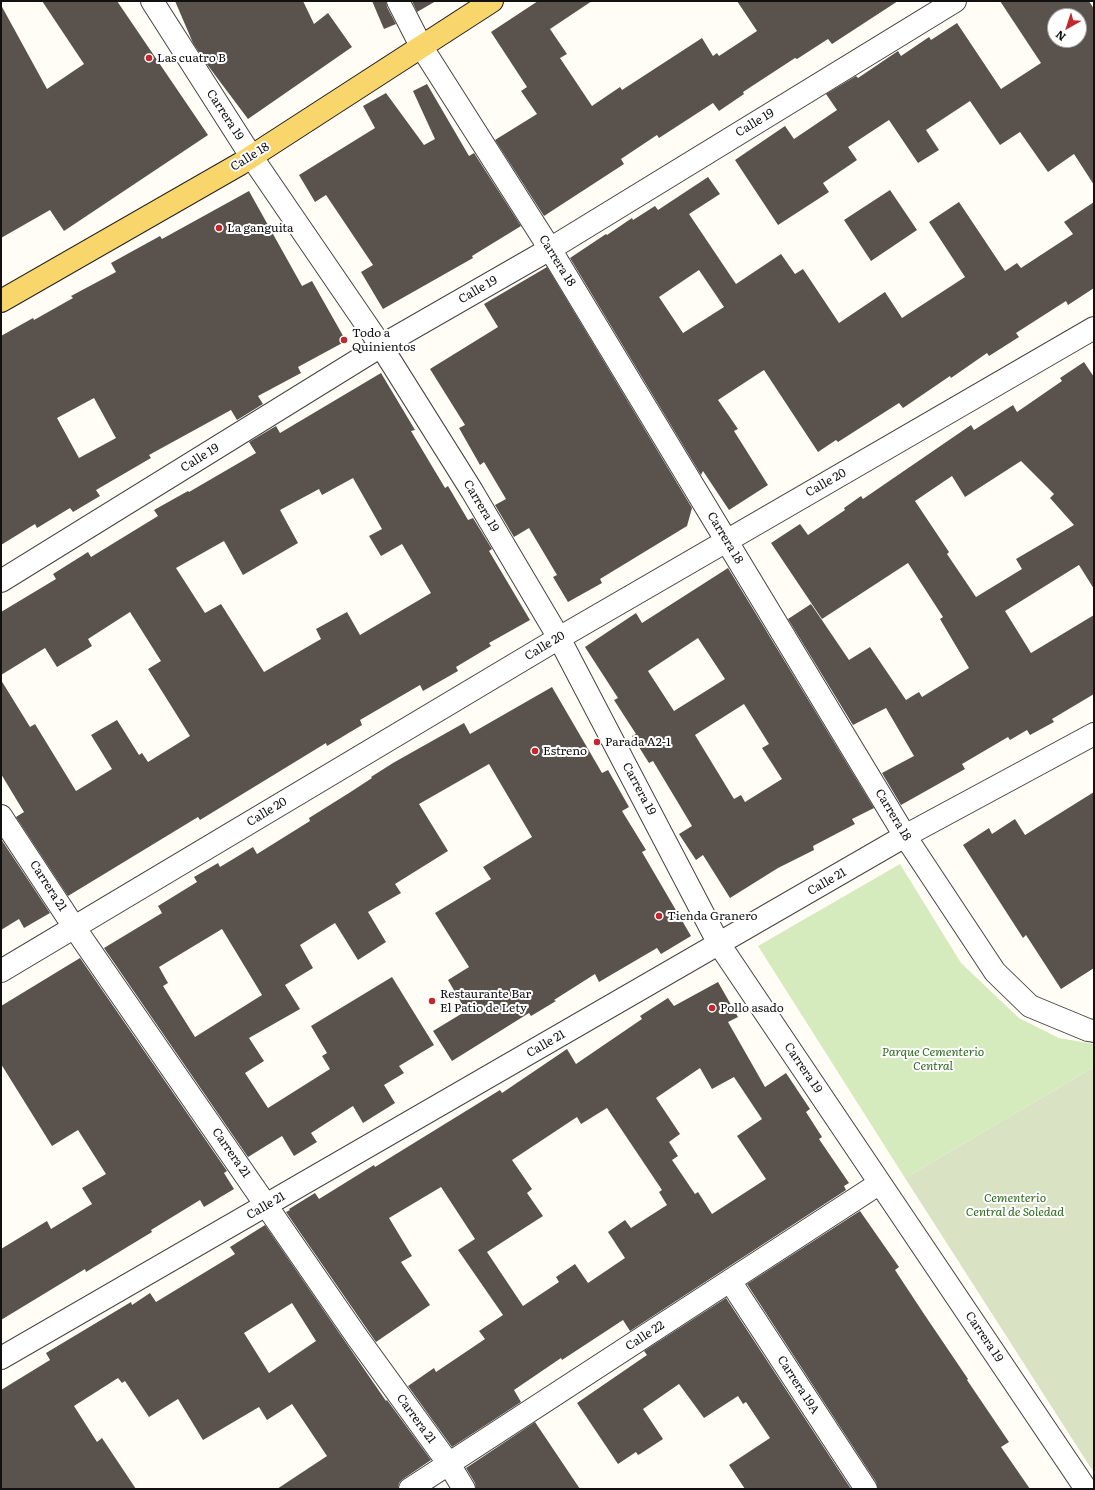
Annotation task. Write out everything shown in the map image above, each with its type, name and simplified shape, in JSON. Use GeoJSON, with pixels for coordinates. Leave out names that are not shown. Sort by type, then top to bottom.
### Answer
{"type":"FeatureCollection","features":[{"type":"Feature","properties":{"kind":"main road","name":"Calle 18"},"geometry":{"type":"LineString","coordinates":[[1,301],[251,156],[492,1]]}},
{"type":"Feature","properties":{"kind":"street","name":"Carrera 19"},"geometry":{"type":"LineString","coordinates":[[152,1],[251,156],[381,346],[472,490],[559,638],[719,944],[1086,1489]]}},
{"type":"Feature","properties":{"kind":"street","name":"Carrera 18"},"geometry":{"type":"LineString","coordinates":[[398,1],[421,46],[550,249],[906,836],[995,972],[1030,1006],[1088,1030],[1094,1031]]}},
{"type":"Feature","properties":{"kind":"street","name":"Calle 19"},"geometry":{"type":"LineString","coordinates":[[1,581],[381,346],[550,249],[955,1]]}},
{"type":"Feature","properties":{"kind":"street","name":"Calle 20"},"geometry":{"type":"LineString","coordinates":[[1,971],[559,638],[1094,328]]}},
{"type":"Feature","properties":{"kind":"street","name":"Calle 21"},"geometry":{"type":"LineString","coordinates":[[1,1358],[906,836],[1094,734]]}},
{"type":"Feature","properties":{"kind":"street","name":"Carrera 21"},"geometry":{"type":"LineString","coordinates":[[1,816],[74,927],[357,1337],[448,1464],[464,1489]]}},
{"type":"Feature","properties":{"kind":"street","name":"Calle 22"},"geometry":{"type":"LineString","coordinates":[[410,1489],[880,1183]]}},
{"type":"Feature","properties":{"kind":"street","name":"Carrera 19A"},"geometry":{"type":"LineString","coordinates":[[730,1281],[866,1489]]}},
{"type":"Feature","properties":{"kind":"green space","name":"Parque Cementerio Central"},"geometry":{"type":"Polygon","coordinates":[[[900,864],[961,963],[1019,1018],[1059,1038],[1094,1044],[1094,1067],[905,1178],[758,946],[900,864]]]}},
{"type":"Feature","properties":{"kind":"green space","name":"Cementerio Central de Soledad"},"geometry":{"type":"Polygon","coordinates":[[[1094,1067],[1094,1473],[905,1178],[1094,1067]]]}},
{"type":"Feature","properties":{"kind":"building"},"geometry":{"type":"Polygon","coordinates":[[[42,1],[117,1],[208,135],[64,231],[50,210],[1,238],[1,5],[47,89],[84,64],[42,1]]]}},
{"type":"Feature","properties":{"kind":"building"},"geometry":{"type":"Polygon","coordinates":[[[175,1],[303,1],[314,24],[328,13],[352,47],[248,119],[193,43],[175,1]]]}},
{"type":"Feature","properties":{"kind":"building"},"geometry":{"type":"Polygon","coordinates":[[[372,1],[386,1],[387,7],[396,24],[384,29],[372,1]]]}},
{"type":"Feature","properties":{"kind":"building"},"geometry":{"type":"Polygon","coordinates":[[[412,1],[436,1],[417,12],[412,1]]]}},
{"type":"Feature","properties":{"kind":"building"},"geometry":{"type":"Polygon","coordinates":[[[538,1],[592,1],[550,29],[567,54],[560,58],[592,106],[620,87],[622,90],[702,38],[713,56],[717,53],[719,56],[757,31],[737,1],[898,1],[832,44],[828,39],[797,59],[795,58],[743,92],[744,94],[719,111],[713,103],[659,138],[657,135],[621,159],[624,164],[544,216],[495,140],[537,114],[521,91],[527,87],[491,32],[538,1]]]}},
{"type":"Feature","properties":{"kind":"building"},"geometry":{"type":"Polygon","coordinates":[[[1000,1],[1089,1],[1094,9],[1094,185],[1074,154],[1048,172],[1020,132],[1000,145],[970,101],[926,130],[939,150],[918,163],[889,120],[848,147],[857,160],[823,183],[829,192],[778,225],[735,160],[785,126],[794,139],[837,110],[826,94],[856,76],[858,78],[898,51],[901,56],[929,37],[931,40],[957,23],[1001,89],[1041,63],[1000,1]]]}},
{"type":"Feature","properties":{"kind":"building"},"geometry":{"type":"Polygon","coordinates":[[[427,84],[469,156],[474,153],[521,226],[472,256],[473,258],[383,309],[361,272],[373,265],[326,195],[315,202],[299,175],[375,128],[363,106],[386,93],[424,145],[435,139],[413,91],[427,84]]]}},
{"type":"Feature","properties":{"kind":"building"},"geometry":{"type":"Polygon","coordinates":[[[708,177],[720,194],[689,214],[736,284],[781,254],[795,274],[803,269],[839,323],[885,292],[902,318],[965,277],[929,222],[959,202],[1005,271],[1017,263],[1021,268],[1073,234],[1064,222],[1094,202],[1094,288],[1068,305],[1066,301],[1016,333],[1019,337],[989,356],[987,353],[903,408],[899,403],[838,442],[836,440],[818,452],[764,370],[718,400],[738,429],[734,431],[768,485],[729,510],[703,471],[701,475],[570,258],[632,218],[633,220],[655,206],[658,210],[708,177]],[[699,270],[659,297],[683,333],[724,307],[699,270]]]}},
{"type":"Feature","properties":{"kind":"building"},"geometry":{"type":"Polygon","coordinates":[[[890,190],[917,230],[871,261],[844,220],[890,190]]]}},
{"type":"Feature","properties":{"kind":"building"},"geometry":{"type":"Polygon","coordinates":[[[249,191],[302,286],[312,281],[346,341],[298,367],[301,373],[258,396],[263,404],[237,420],[231,410],[149,455],[151,458],[96,490],[100,496],[73,512],[70,508],[37,528],[35,524],[1,545],[1,336],[33,318],[34,320],[73,298],[71,296],[116,272],[111,263],[160,236],[162,239],[249,191]],[[94,398],[57,418],[79,458],[116,438],[94,398]]]}},
{"type":"Feature","properties":{"kind":"building"},"geometry":{"type":"Polygon","coordinates":[[[547,267],[692,508],[687,526],[600,579],[602,583],[568,602],[553,577],[557,575],[529,528],[514,537],[495,505],[506,499],[484,462],[480,465],[459,428],[465,425],[430,369],[498,327],[484,304],[547,267]]]}},
{"type":"Feature","properties":{"kind":"building"},"geometry":{"type":"Polygon","coordinates":[[[1084,362],[1094,377],[1094,589],[1079,565],[1005,611],[1031,653],[1094,615],[1094,694],[1052,719],[1054,722],[1030,735],[1027,730],[1010,740],[1008,737],[962,764],[965,769],[901,805],[882,773],[914,756],[886,708],[853,725],[788,619],[811,604],[849,660],[870,647],[906,700],[919,692],[922,697],[969,668],[940,619],[943,617],[908,563],[822,619],[771,543],[800,524],[808,535],[845,510],[844,508],[861,496],[863,499],[971,425],[974,430],[1013,405],[1017,412],[1062,381],[1060,378],[1084,362]],[[1021,461],[965,497],[952,476],[915,501],[949,552],[947,554],[976,597],[1022,569],[1016,559],[1074,525],[1050,498],[1054,494],[1021,461]]]}},
{"type":"Feature","properties":{"kind":"building"},"geometry":{"type":"Polygon","coordinates":[[[381,373],[415,430],[411,431],[445,488],[448,486],[468,520],[473,518],[492,549],[489,551],[530,620],[489,643],[491,646],[456,667],[458,671],[423,691],[420,685],[360,720],[362,725],[327,746],[326,743],[200,820],[198,817],[68,896],[16,817],[24,812],[1,774],[1,680],[30,727],[35,724],[76,791],[112,769],[91,735],[117,720],[139,755],[142,753],[148,762],[190,736],[148,669],[161,661],[130,612],[88,639],[92,646],[57,667],[45,648],[1,675],[1,612],[56,579],[53,574],[88,552],[91,557],[158,516],[154,510],[188,491],[189,492],[256,453],[249,442],[276,426],[280,433],[381,373]],[[353,478],[322,495],[319,489],[280,510],[298,543],[243,575],[224,541],[176,568],[205,613],[221,604],[264,672],[321,639],[316,629],[347,612],[360,635],[431,593],[402,544],[381,556],[369,536],[382,529],[353,478]]]}},
{"type":"Feature","properties":{"kind":"building"},"geometry":{"type":"Polygon","coordinates":[[[728,568],[874,808],[852,819],[855,824],[813,846],[814,850],[778,868],[730,898],[703,855],[696,860],[679,834],[692,826],[653,761],[649,763],[632,736],[636,734],[614,700],[618,698],[585,647],[636,613],[642,623],[728,568]],[[698,638],[648,671],[674,711],[725,679],[698,638]],[[744,704],[695,735],[734,799],[741,795],[745,802],[782,779],[762,748],[769,744],[744,704]]]}},
{"type":"Feature","properties":{"kind":"building"},"geometry":{"type":"Polygon","coordinates":[[[552,687],[602,773],[608,770],[629,807],[622,811],[646,850],[642,852],[691,936],[661,954],[657,948],[599,982],[595,974],[554,1000],[556,1001],[531,1016],[529,1013],[452,1061],[433,1031],[466,1011],[448,980],[469,967],[435,913],[491,879],[483,867],[532,837],[489,764],[419,804],[448,851],[395,884],[401,893],[368,912],[386,942],[358,960],[335,923],[300,945],[313,968],[285,985],[300,1009],[249,1038],[264,1061],[245,1073],[268,1108],[330,1069],[322,1056],[327,1053],[311,1026],[392,977],[434,1045],[399,1066],[404,1073],[384,1085],[395,1103],[363,1123],[353,1106],[311,1133],[317,1142],[294,1156],[282,1136],[248,1157],[104,948],[162,913],[158,906],[197,882],[194,877],[218,863],[220,867],[253,847],[257,854],[310,821],[309,818],[393,763],[464,723],[470,734],[552,687]],[[222,929],[159,967],[168,983],[163,986],[195,1037],[262,995],[222,929]]]}},
{"type":"Feature","properties":{"kind":"building"},"geometry":{"type":"Polygon","coordinates":[[[1094,792],[1094,968],[1061,989],[1026,935],[1023,938],[963,845],[989,828],[992,834],[1015,819],[1025,835],[1094,792]]]}},
{"type":"Feature","properties":{"kind":"building"},"geometry":{"type":"Polygon","coordinates":[[[1,839],[50,913],[24,928],[19,919],[1,930],[1,839]]]}},
{"type":"Feature","properties":{"kind":"building"},"geometry":{"type":"Polygon","coordinates":[[[80,958],[227,1171],[224,1173],[234,1189],[204,1207],[200,1200],[151,1230],[152,1232],[86,1272],[85,1269],[1,1320],[1,1249],[47,1221],[51,1229],[92,1204],[82,1188],[106,1174],[78,1130],[52,1146],[1,1064],[1,1006],[80,958]]]}},
{"type":"Feature","properties":{"kind":"building"},"geometry":{"type":"Polygon","coordinates":[[[718,982],[738,1017],[728,1022],[765,1087],[786,1073],[810,1109],[806,1112],[822,1137],[819,1139],[849,1183],[844,1186],[846,1190],[630,1331],[623,1320],[562,1360],[561,1358],[514,1390],[521,1402],[452,1447],[408,1386],[434,1368],[436,1372],[485,1339],[479,1331],[503,1315],[458,1250],[475,1239],[441,1187],[389,1218],[412,1256],[401,1262],[430,1305],[376,1342],[286,1212],[315,1193],[319,1199],[374,1165],[375,1167],[500,1090],[502,1093],[567,1049],[576,1064],[642,1019],[640,1016],[668,998],[674,1006],[718,982]],[[700,1068],[656,1098],[680,1134],[669,1142],[678,1156],[672,1160],[695,1194],[698,1192],[712,1214],[766,1179],[737,1136],[762,1119],[734,1077],[712,1089],[700,1068]],[[607,1108],[581,1124],[577,1117],[512,1160],[532,1189],[527,1193],[543,1216],[487,1252],[523,1306],[559,1282],[556,1277],[575,1264],[588,1283],[625,1258],[608,1232],[625,1220],[631,1228],[667,1205],[659,1192],[662,1190],[607,1108]]]}},
{"type":"Feature","properties":{"kind":"building"},"geometry":{"type":"Polygon","coordinates":[[[860,1211],[899,1267],[895,1270],[1009,1442],[1001,1447],[1030,1489],[878,1489],[876,1482],[747,1284],[860,1211]]]}},
{"type":"Feature","properties":{"kind":"building"},"geometry":{"type":"Polygon","coordinates":[[[265,1225],[386,1401],[387,1400],[431,1460],[403,1479],[399,1483],[398,1489],[277,1489],[327,1456],[292,1404],[267,1420],[259,1407],[203,1440],[178,1399],[149,1417],[125,1381],[122,1383],[118,1378],[74,1406],[97,1442],[102,1438],[136,1489],[1,1489],[1,1390],[50,1360],[46,1353],[131,1302],[132,1305],[150,1293],[156,1302],[235,1254],[230,1247],[265,1225]],[[292,1303],[244,1333],[269,1373],[316,1341],[292,1303]]]}},
{"type":"Feature","properties":{"kind":"building"},"geometry":{"type":"Polygon","coordinates":[[[726,1298],[851,1489],[745,1489],[729,1465],[770,1438],[746,1402],[743,1404],[738,1396],[704,1418],[679,1384],[643,1409],[663,1439],[640,1454],[638,1455],[636,1452],[618,1464],[577,1403],[647,1355],[644,1351],[726,1298]]]}},
{"type":"Feature","properties":{"kind":"building"},"geometry":{"type":"Polygon","coordinates":[[[535,1422],[580,1489],[476,1489],[475,1483],[466,1468],[535,1422]]]}},
{"type":"Feature","properties":{"kind":"place","name":"Las cuatro B"},"geometry":{"type":"Point","coordinates":[149,58]}},
{"type":"Feature","properties":{"kind":"place","name":"La ganguita"},"geometry":{"type":"Point","coordinates":[219,228]}},
{"type":"Feature","properties":{"kind":"place","name":"Todo a Quinientos"},"geometry":{"type":"Point","coordinates":[344,340]}},
{"type":"Feature","properties":{"kind":"place","name":"Parada A2-1"},"geometry":{"type":"Point","coordinates":[597,742]}},
{"type":"Feature","properties":{"kind":"place","name":"Estreno"},"geometry":{"type":"Point","coordinates":[535,751]}},
{"type":"Feature","properties":{"kind":"place","name":"Tienda Granero"},"geometry":{"type":"Point","coordinates":[659,916]}},
{"type":"Feature","properties":{"kind":"place","name":"Restaurante Bar El Patio de Lety"},"geometry":{"type":"Point","coordinates":[432,1001]}},
{"type":"Feature","properties":{"kind":"place","name":"Pollo asado"},"geometry":{"type":"Point","coordinates":[712,1008]}}]}
